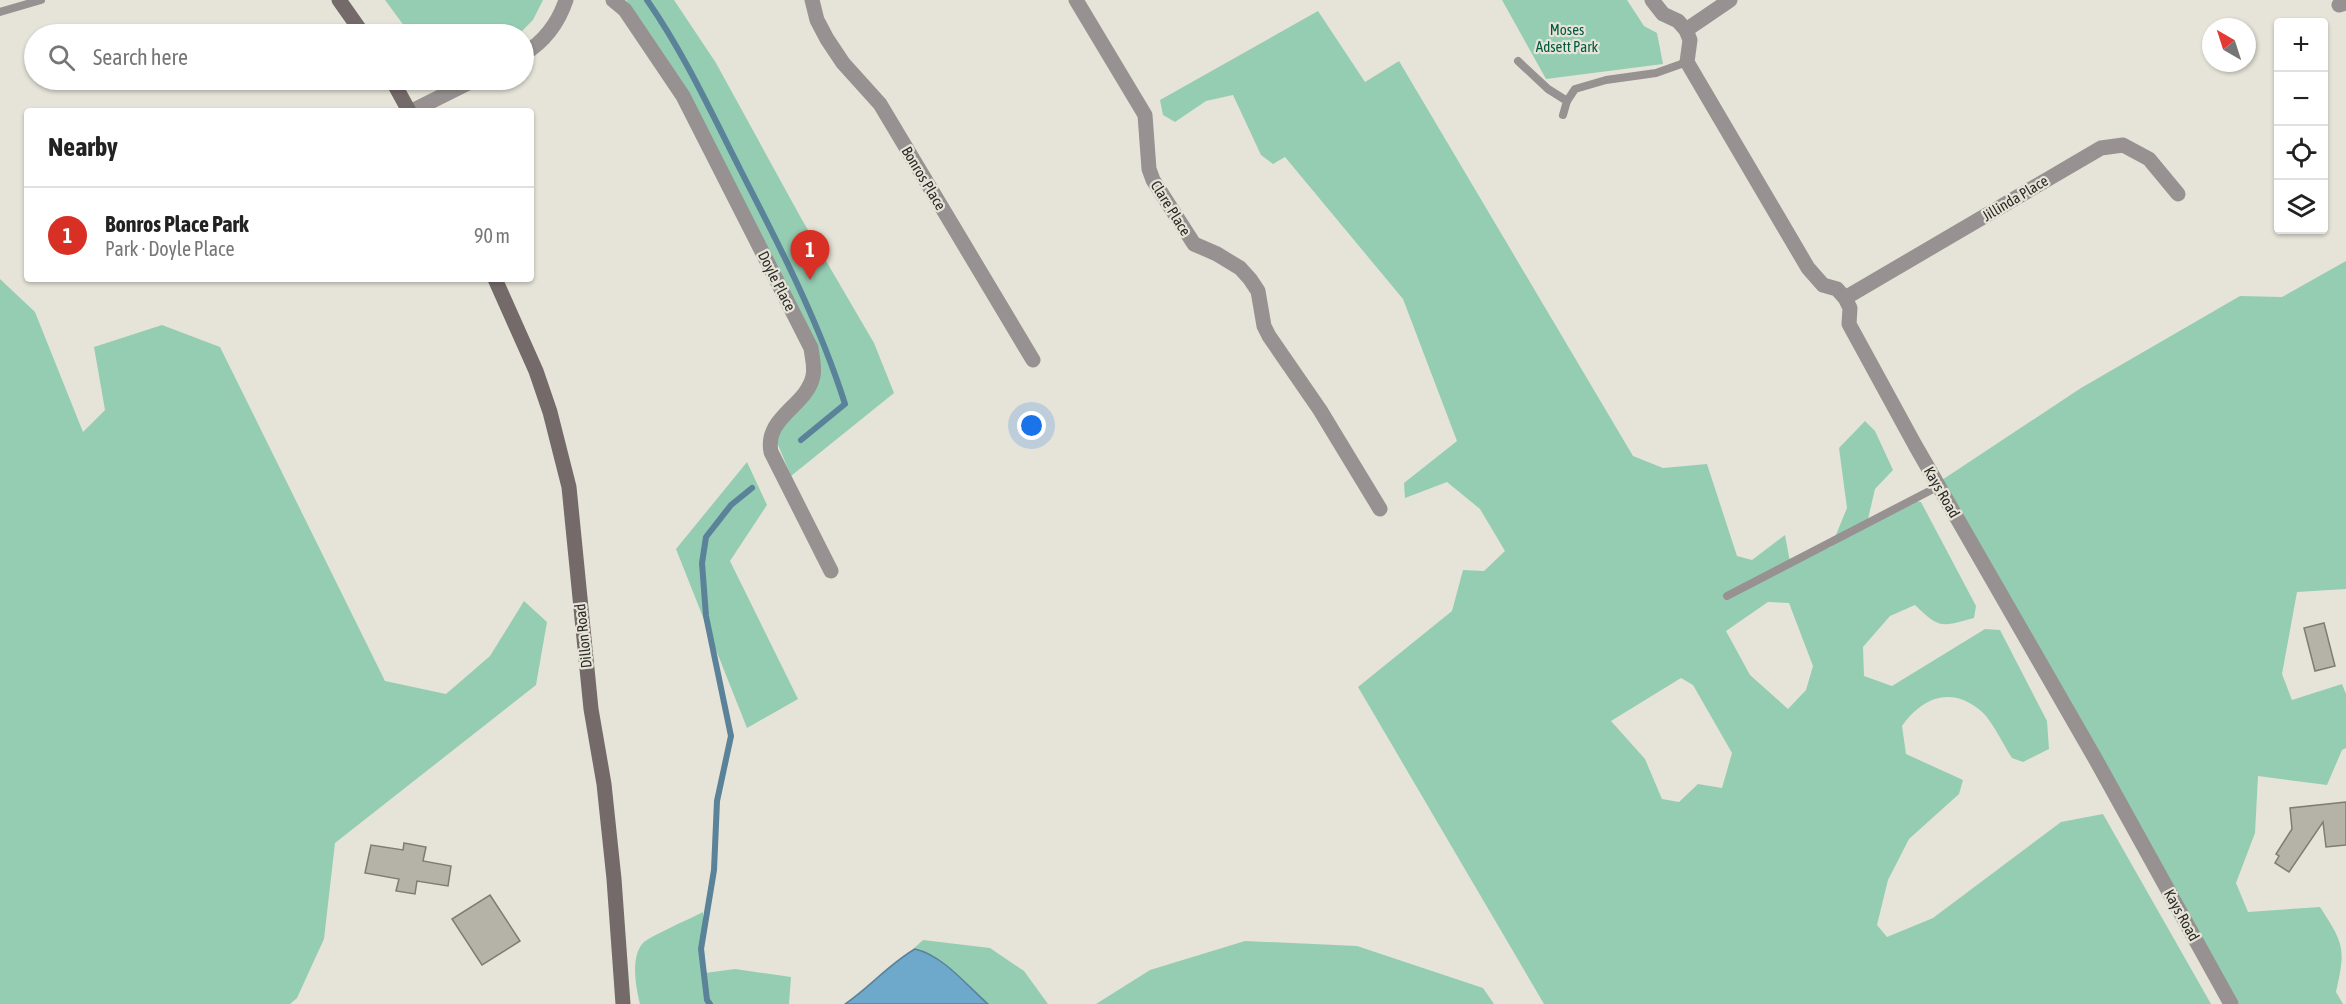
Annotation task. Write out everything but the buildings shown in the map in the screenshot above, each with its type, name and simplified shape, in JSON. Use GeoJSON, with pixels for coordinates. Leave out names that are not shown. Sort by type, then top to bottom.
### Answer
{"type":"FeatureCollection","features":[{"type":"Feature","properties":{"kind":"main road"},"geometry":{"type":"LineString","coordinates":[[339,0],[356,24]]}},
{"type":"Feature","properties":{"kind":"main road"},"geometry":{"type":"LineString","coordinates":[[398,90],[409,108]]}},
{"type":"Feature","properties":{"kind":"main road","name":"Dillon Road"},"geometry":{"type":"LineString","coordinates":[[496,282],[536,371],[550,412],[569,487],[591,709],[604,784],[613,867],[623,1004]]}},
{"type":"Feature","properties":{"kind":"street"},"geometry":{"type":"LineString","coordinates":[[534,46],[545,38],[556,24],[566,0]]}},
{"type":"Feature","properties":{"kind":"street","name":"Doyle Place"},"geometry":{"type":"LineString","coordinates":[[613,0],[625,10],[683,96],[811,348],[813,377],[807,389],[776,424],[770,444],[771,452],[831,571]]}},
{"type":"Feature","properties":{"kind":"street","name":"Bonros Place"},"geometry":{"type":"LineString","coordinates":[[812,0],[817,20],[827,39],[843,63],[880,104],[1033,360]]}},
{"type":"Feature","properties":{"kind":"street","name":"Clare Place"},"geometry":{"type":"LineString","coordinates":[[1076,0],[1145,115],[1149,169],[1153,180],[1194,244],[1240,268],[1250,279],[1258,291],[1264,326],[1320,410],[1380,509]]}},
{"type":"Feature","properties":{"kind":"street"},"geometry":{"type":"LineString","coordinates":[[1652,0],[1663,14],[1678,21],[1686,30],[1690,40],[1688,62],[1808,268],[1823,285],[1837,289],[1845,298]]}},
{"type":"Feature","properties":{"kind":"street"},"geometry":{"type":"LineString","coordinates":[[1686,30],[1730,0]]}},
{"type":"Feature","properties":{"kind":"street"},"geometry":{"type":"LineString","coordinates":[[417,108],[454,90]]}},
{"type":"Feature","properties":{"kind":"street","name":"Jillinda Place"},"geometry":{"type":"LineString","coordinates":[[1845,298],[2102,148],[2123,145],[2149,159],[2178,194]]}},
{"type":"Feature","properties":{"kind":"street","name":"Kays Road"},"geometry":{"type":"LineString","coordinates":[[1845,298],[1850,308],[1849,324],[2231,1004]]}},
{"type":"Feature","properties":{"kind":"lane"},"geometry":{"type":"LineString","coordinates":[[0,12],[41,0]]}},
{"type":"Feature","properties":{"kind":"lane"},"geometry":{"type":"LineString","coordinates":[[1518,61],[1548,89],[1567,101]]}},
{"type":"Feature","properties":{"kind":"lane"},"geometry":{"type":"LineString","coordinates":[[1563,115],[1567,101],[1575,89],[1606,80],[1656,73],[1688,62]]}},
{"type":"Feature","properties":{"kind":"lane"},"geometry":{"type":"LineString","coordinates":[[1727,596],[1939,486]]}},
{"type":"Feature","properties":{"kind":"green space"},"geometry":{"type":"Polygon","coordinates":[[[385,0],[543,0],[529,24],[403,24],[385,0]]]}},
{"type":"Feature","properties":{"kind":"green space"},"geometry":{"type":"Polygon","coordinates":[[[626,0],[674,0],[716,63],[801,218],[874,343],[894,393],[791,476],[776,440],[783,423],[819,373],[685,89],[626,0]]]}},
{"type":"Feature","properties":{"kind":"green space","name":"Moses Adsett Park"},"geometry":{"type":"Polygon","coordinates":[[[1502,0],[1627,0],[1644,26],[1657,33],[1663,64],[1546,79],[1502,0]]]}},
{"type":"Feature","properties":{"kind":"green space"},"geometry":{"type":"Polygon","coordinates":[[[1318,11],[1365,82],[1399,61],[1633,456],[1663,468],[1707,464],[1737,556],[1752,560],[1785,535],[1790,562],[1831,547],[1847,508],[1839,448],[1865,421],[1875,431],[1893,470],[1875,489],[1868,519],[1907,499],[1921,502],[1976,606],[1974,618],[1947,624],[1936,622],[1915,605],[1890,616],[1863,647],[1864,676],[1892,686],[1985,629],[2000,630],[2047,721],[2049,749],[2023,762],[2012,758],[1985,715],[1970,703],[1959,699],[1938,698],[1928,702],[1910,716],[1902,726],[1906,754],[1963,780],[1959,794],[1909,839],[1888,880],[1877,925],[1887,937],[1933,918],[2061,822],[2103,814],[2211,1004],[1544,1004],[1358,687],[1452,611],[1463,570],[1484,571],[1505,551],[1480,509],[1447,482],[1405,498],[1404,483],[1457,441],[1403,299],[1285,157],[1273,164],[1261,155],[1233,95],[1206,101],[1175,122],[1163,115],[1160,100],[1318,11]],[[1768,602],[1726,631],[1750,675],[1788,709],[1806,690],[1813,666],[1789,603],[1768,602]],[[1681,678],[1611,721],[1645,759],[1662,799],[1679,802],[1698,784],[1722,788],[1732,753],[1693,685],[1681,678]]]}},
{"type":"Feature","properties":{"kind":"green space"},"geometry":{"type":"Polygon","coordinates":[[[2346,261],[2346,589],[2297,592],[2282,674],[2292,700],[2342,684],[2346,694],[2346,748],[2342,750],[2327,785],[2258,776],[2255,833],[2236,883],[2248,912],[2320,907],[2341,947],[2341,965],[2336,992],[2343,1004],[2235,1004],[1942,480],[2081,388],[2240,296],[2282,297],[2346,261]]]}},
{"type":"Feature","properties":{"kind":"green space"},"geometry":{"type":"Polygon","coordinates":[[[0,279],[35,312],[83,432],[105,410],[94,347],[162,325],[220,347],[385,681],[446,694],[490,656],[524,601],[547,622],[536,685],[335,843],[324,939],[297,998],[290,1004],[0,1004],[0,279]]]}},
{"type":"Feature","properties":{"kind":"green space"},"geometry":{"type":"Polygon","coordinates":[[[747,462],[767,505],[730,561],[798,699],[747,728],[676,549],[747,462]]]}},
{"type":"Feature","properties":{"kind":"green space"},"geometry":{"type":"Polygon","coordinates":[[[703,912],[705,973],[735,969],[791,977],[789,1004],[640,1004],[635,964],[636,956],[643,943],[703,912]]]}},
{"type":"Feature","properties":{"kind":"green space"},"geometry":{"type":"Polygon","coordinates":[[[923,940],[990,948],[1024,971],[1048,1004],[966,1004],[917,963],[912,950],[923,940]]]}},
{"type":"Feature","properties":{"kind":"green space"},"geometry":{"type":"Polygon","coordinates":[[[1245,941],[1357,946],[1483,988],[1494,1004],[1096,1004],[1150,970],[1245,941]]]}},
{"type":"Feature","properties":{"kind":"water"},"geometry":{"type":"Polygon","coordinates":[[[915,949],[945,964],[988,1004],[845,1004],[915,949]]]}},
{"type":"Feature","properties":{"kind":"waterway"},"geometry":{"type":"LineString","coordinates":[[647,0],[685,62],[770,228],[811,314],[835,374],[845,404],[801,440]]}},
{"type":"Feature","properties":{"kind":"waterway"},"geometry":{"type":"LineString","coordinates":[[710,1004],[707,1000],[701,949],[714,870],[717,801],[731,736],[706,616],[702,563],[706,537],[731,505],[752,488]]}},
{"type":"Feature","properties":{"kind":"place","name":"Bonros Place Park"},"geometry":{"type":"Point","coordinates":[810,280]}}]}
